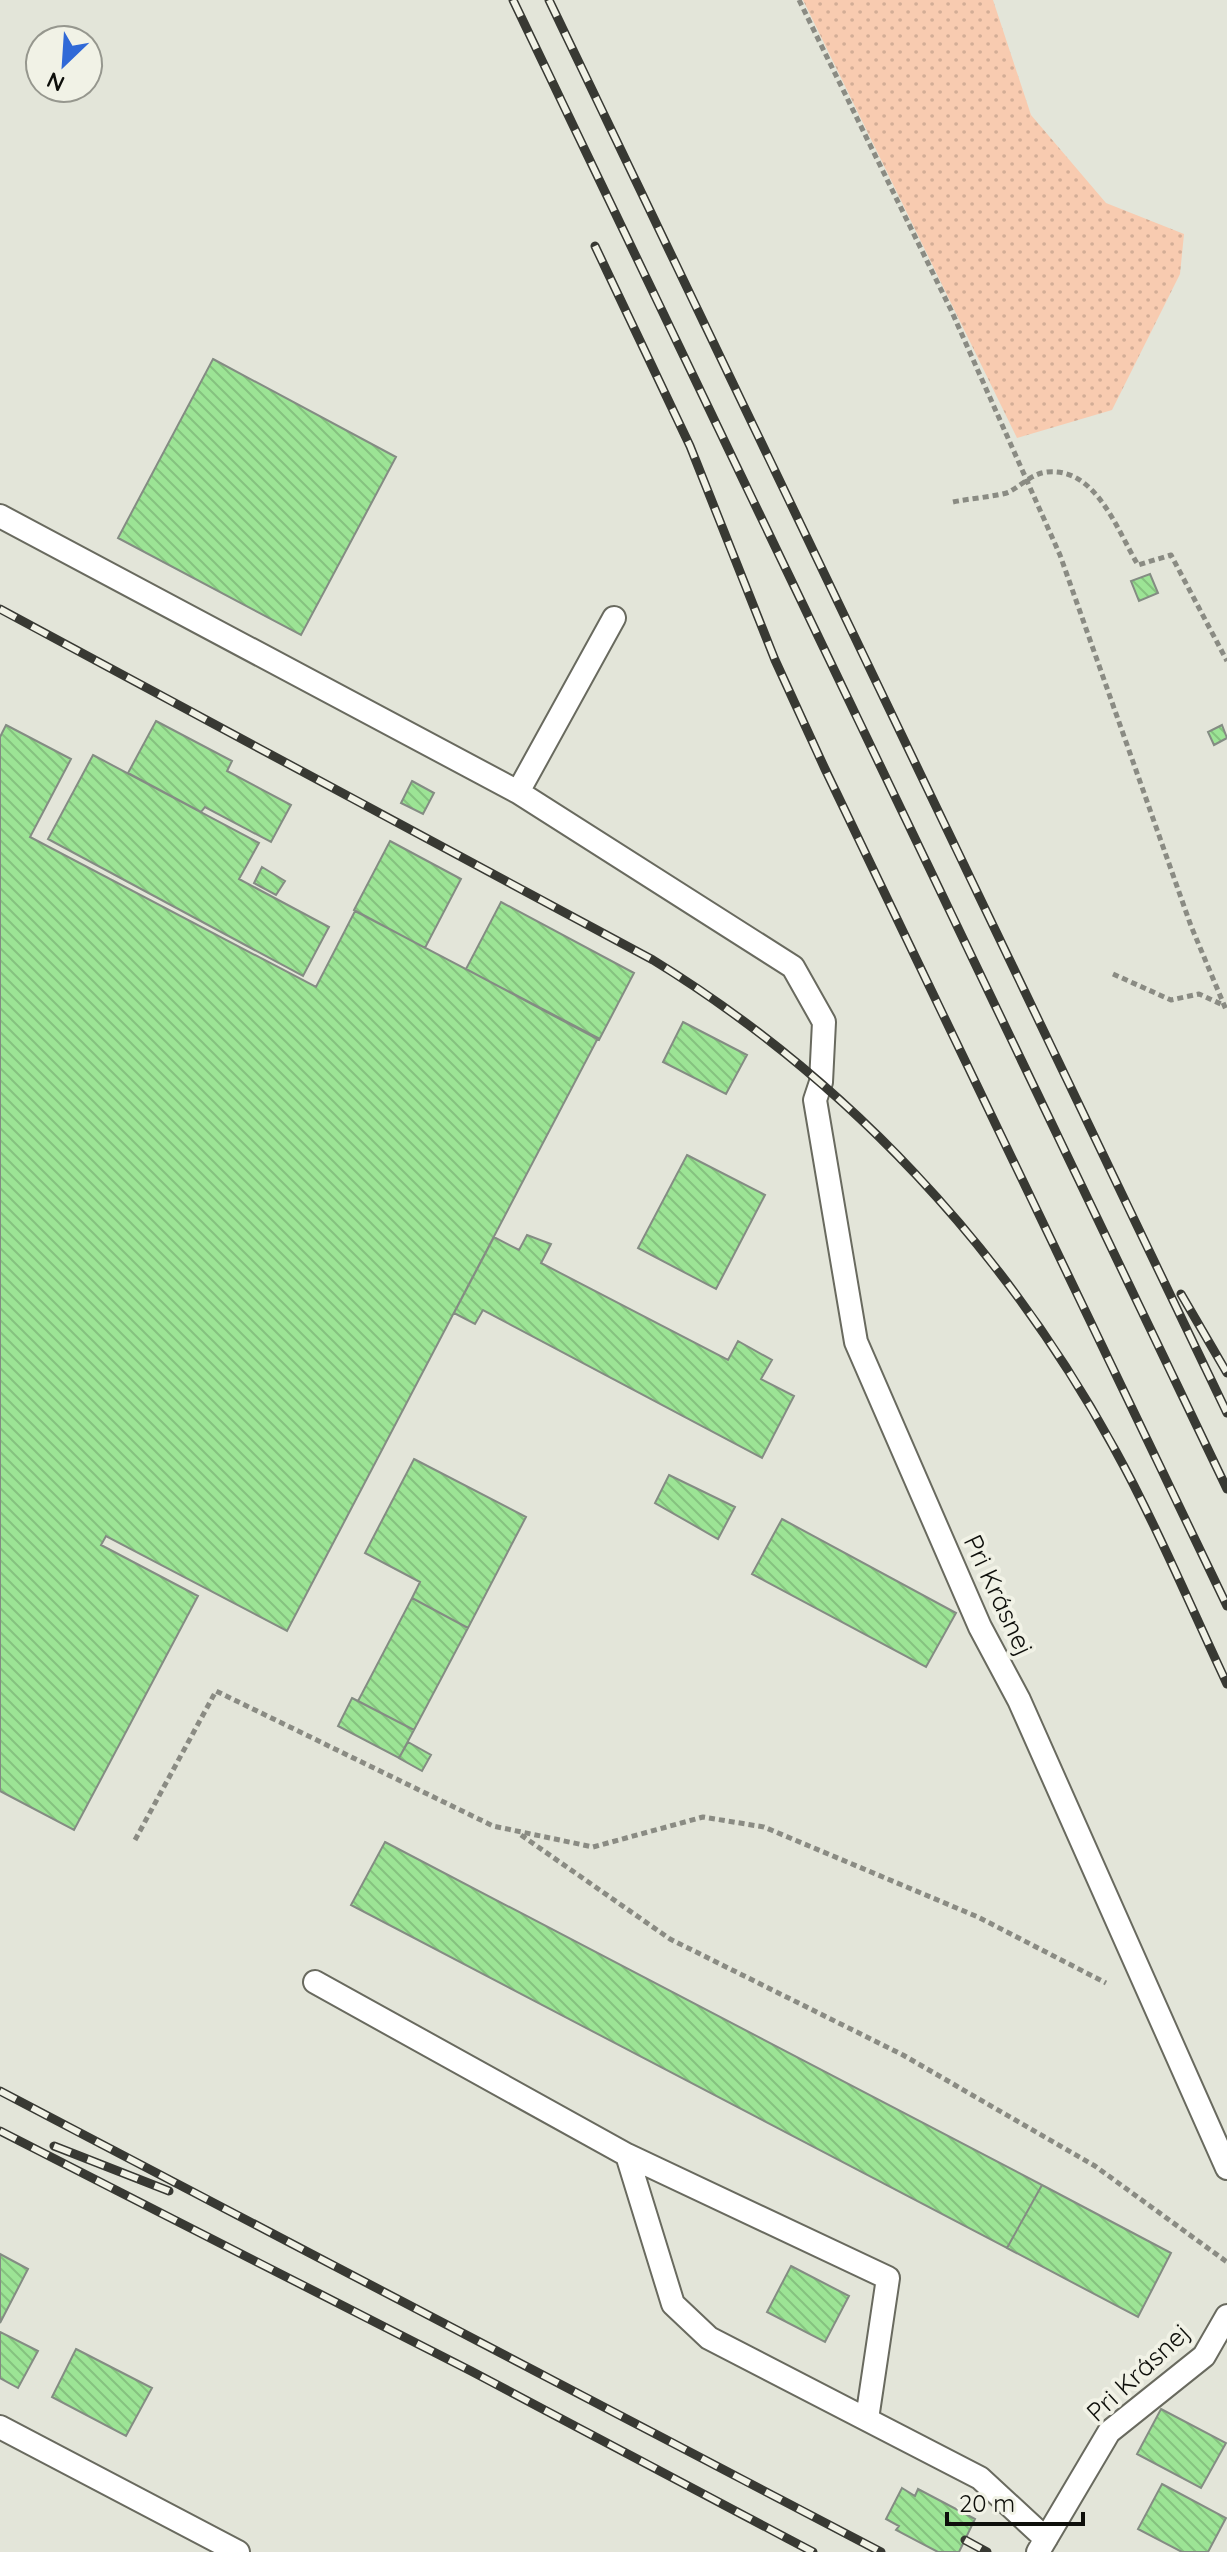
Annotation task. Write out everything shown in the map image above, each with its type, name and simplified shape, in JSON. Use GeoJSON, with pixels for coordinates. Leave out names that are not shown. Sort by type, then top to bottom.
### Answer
{"type":"FeatureCollection","features":[{"type":"Feature","properties":{"kind":"lane"},"geometry":{"type":"LineString","coordinates":[[0,516],[518,792],[614,618]]}},
{"type":"Feature","properties":{"kind":"lane","name":"Pri Krásnej"},"geometry":{"type":"LineString","coordinates":[[518,792],[793,967],[824,1022],[821,1082],[815,1100],[856,1342],[980,1627],[1019,1700],[1227,2168]]}},
{"type":"Feature","properties":{"kind":"lane"},"geometry":{"type":"LineString","coordinates":[[315,1982],[627,2155],[888,2278],[867,2419]]}},
{"type":"Feature","properties":{"kind":"lane"},"geometry":{"type":"LineString","coordinates":[[627,2155],[673,2304],[709,2338],[980,2478],[1042,2545]]}},
{"type":"Feature","properties":{"kind":"lane","name":"Pri Krásnej"},"geometry":{"type":"LineString","coordinates":[[1042,2545],[1109,2432],[1204,2356],[1227,2316]]}},
{"type":"Feature","properties":{"kind":"lane"},"geometry":{"type":"LineString","coordinates":[[0,2427],[238,2552]]}},
{"type":"Feature","properties":{"kind":"path"},"geometry":{"type":"LineString","coordinates":[[799,0],[951,310],[1060,555],[1227,1012]]}},
{"type":"Feature","properties":{"kind":"path"},"geometry":{"type":"LineString","coordinates":[[953,502],[982,495],[1006,494],[1026,479],[1047,472],[1074,474],[1091,486],[1138,565],[1171,555],[1227,661]]}},
{"type":"Feature","properties":{"kind":"path"},"geometry":{"type":"LineString","coordinates":[[1113,974],[1171,1000],[1199,994],[1222,1005]]}},
{"type":"Feature","properties":{"kind":"path"},"geometry":{"type":"LineString","coordinates":[[135,1840],[216,1691],[493,1826],[517,1832],[593,1847],[703,1817],[764,1827],[978,1917],[1157,2009]]}},
{"type":"Feature","properties":{"kind":"path"},"geometry":{"type":"LineString","coordinates":[[517,1832],[670,1939],[903,2055],[1095,2166],[1227,2262]]}},
{"type":"Feature","properties":{"kind":"shaded area"},"geometry":{"type":"Polygon","coordinates":[[[803,0],[993,0],[1031,115],[1106,203],[1184,234],[1180,274],[1112,410],[1017,438],[803,0]]]}},
{"type":"Feature","properties":{"kind":"building"},"geometry":{"type":"Polygon","coordinates":[[[213,359],[396,457],[301,635],[118,538],[213,359]]]}},
{"type":"Feature","properties":{"kind":"building"},"geometry":{"type":"Polygon","coordinates":[[[1150,574],[1158,593],[1139,601],[1131,581],[1150,574]]]}},
{"type":"Feature","properties":{"kind":"building"},"geometry":{"type":"Polygon","coordinates":[[[156,721],[232,761],[227,771],[291,805],[271,842],[205,807],[201,812],[128,773],[156,721]]]}},
{"type":"Feature","properties":{"kind":"building"},"geometry":{"type":"Polygon","coordinates":[[[6,725],[71,759],[30,837],[316,987],[355,911],[598,1038],[287,1631],[106,1536],[101,1545],[198,1596],[74,1830],[0,1791],[0,737],[6,725]]]}},
{"type":"Feature","properties":{"kind":"building"},"geometry":{"type":"Polygon","coordinates":[[[1222,725],[1227,738],[1214,745],[1208,732],[1222,725]]]}},
{"type":"Feature","properties":{"kind":"building"},"geometry":{"type":"Polygon","coordinates":[[[93,755],[259,843],[239,879],[329,927],[303,976],[48,839],[93,755]]]}},
{"type":"Feature","properties":{"kind":"building"},"geometry":{"type":"Polygon","coordinates":[[[412,781],[434,793],[423,814],[401,803],[412,781]]]}},
{"type":"Feature","properties":{"kind":"building"},"geometry":{"type":"Polygon","coordinates":[[[390,841],[461,879],[425,948],[354,910],[390,841]]]}},
{"type":"Feature","properties":{"kind":"building"},"geometry":{"type":"Polygon","coordinates":[[[262,867],[285,881],[276,895],[254,883],[262,867]]]}},
{"type":"Feature","properties":{"kind":"building"},"geometry":{"type":"Polygon","coordinates":[[[501,902],[634,973],[599,1040],[466,969],[501,902]]]}},
{"type":"Feature","properties":{"kind":"building"},"geometry":{"type":"Polygon","coordinates":[[[683,1022],[747,1055],[726,1094],[663,1062],[683,1022]]]}},
{"type":"Feature","properties":{"kind":"building"},"geometry":{"type":"Polygon","coordinates":[[[687,1155],[765,1195],[716,1289],[638,1248],[687,1155]]]}},
{"type":"Feature","properties":{"kind":"building"},"geometry":{"type":"Polygon","coordinates":[[[527,1235],[551,1244],[541,1263],[728,1360],[738,1341],[772,1360],[761,1379],[794,1396],[762,1458],[483,1310],[475,1324],[454,1313],[494,1237],[519,1250],[527,1235]]]}},
{"type":"Feature","properties":{"kind":"building"},"geometry":{"type":"Polygon","coordinates":[[[414,1459],[526,1517],[468,1628],[412,1598],[420,1582],[365,1553],[414,1459]]]}},
{"type":"Feature","properties":{"kind":"building"},"geometry":{"type":"Polygon","coordinates":[[[669,1475],[735,1507],[718,1539],[655,1503],[669,1475]]]}},
{"type":"Feature","properties":{"kind":"building"},"geometry":{"type":"Polygon","coordinates":[[[782,1519],[956,1613],[926,1667],[752,1574],[782,1519]]]}},
{"type":"Feature","properties":{"kind":"building"},"geometry":{"type":"Polygon","coordinates":[[[412,1598],[468,1628],[414,1730],[358,1701],[412,1598]]]}},
{"type":"Feature","properties":{"kind":"building"},"geometry":{"type":"Polygon","coordinates":[[[352,1698],[414,1730],[399,1758],[338,1726],[352,1698]]]}},
{"type":"Feature","properties":{"kind":"building"},"geometry":{"type":"Polygon","coordinates":[[[408,1742],[431,1755],[422,1771],[399,1758],[408,1742]]]}},
{"type":"Feature","properties":{"kind":"building"},"geometry":{"type":"Polygon","coordinates":[[[385,1842],[1042,2185],[1007,2248],[351,1905],[385,1842]]]}},
{"type":"Feature","properties":{"kind":"building"},"geometry":{"type":"Polygon","coordinates":[[[1042,2185],[1171,2253],[1138,2317],[1007,2248],[1042,2185]]]}},
{"type":"Feature","properties":{"kind":"building"},"geometry":{"type":"Polygon","coordinates":[[[0,2254],[28,2269],[0,2323],[0,2254]]]}},
{"type":"Feature","properties":{"kind":"building"},"geometry":{"type":"Polygon","coordinates":[[[791,2266],[849,2296],[825,2342],[767,2312],[791,2266]]]}},
{"type":"Feature","properties":{"kind":"building"},"geometry":{"type":"Polygon","coordinates":[[[0,2332],[38,2351],[18,2388],[0,2378],[0,2332]]]}},
{"type":"Feature","properties":{"kind":"building"},"geometry":{"type":"Polygon","coordinates":[[[76,2349],[152,2388],[126,2436],[52,2397],[76,2349]]]}},
{"type":"Feature","properties":{"kind":"building"},"geometry":{"type":"Polygon","coordinates":[[[1161,2409],[1226,2443],[1201,2488],[1137,2454],[1161,2409]]]}},
{"type":"Feature","properties":{"kind":"building"},"geometry":{"type":"Polygon","coordinates":[[[1162,2484],[1226,2518],[1208,2552],[1182,2552],[1138,2529],[1162,2484]]]}},
{"type":"Feature","properties":{"kind":"building"},"geometry":{"type":"Polygon","coordinates":[[[902,2488],[915,2496],[918,2489],[975,2519],[959,2552],[938,2552],[896,2530],[899,2526],[886,2519],[902,2488]]]}},
{"type":"Feature","properties":{"kind":"railway"},"geometry":{"type":"LineString","coordinates":[[513,0],[1227,1489]]}},
{"type":"Feature","properties":{"kind":"railway"},"geometry":{"type":"LineString","coordinates":[[549,0],[1227,1413]]}},
{"type":"Feature","properties":{"kind":"railway"},"geometry":{"type":"LineString","coordinates":[[595,246],[690,446],[775,660],[825,769],[1227,1606]]}},
{"type":"Feature","properties":{"kind":"railway"},"geometry":{"type":"LineString","coordinates":[[0,609],[653,960],[724,1007],[792,1058],[855,1114],[915,1174],[971,1238],[1023,1305],[1071,1375],[1114,1448],[1227,1684]]}},
{"type":"Feature","properties":{"kind":"railway"},"geometry":{"type":"LineString","coordinates":[[1181,1294],[1227,1373]]}},
{"type":"Feature","properties":{"kind":"railway"},"geometry":{"type":"LineString","coordinates":[[0,2091],[881,2552]]}},
{"type":"Feature","properties":{"kind":"railway"},"geometry":{"type":"LineString","coordinates":[[0,2131],[471,2371],[813,2552]]}},
{"type":"Feature","properties":{"kind":"railway"},"geometry":{"type":"LineString","coordinates":[[54,2146],[169,2191]]}},
{"type":"Feature","properties":{"kind":"railway"},"geometry":{"type":"LineString","coordinates":[[965,2540],[987,2552]]}}]}
